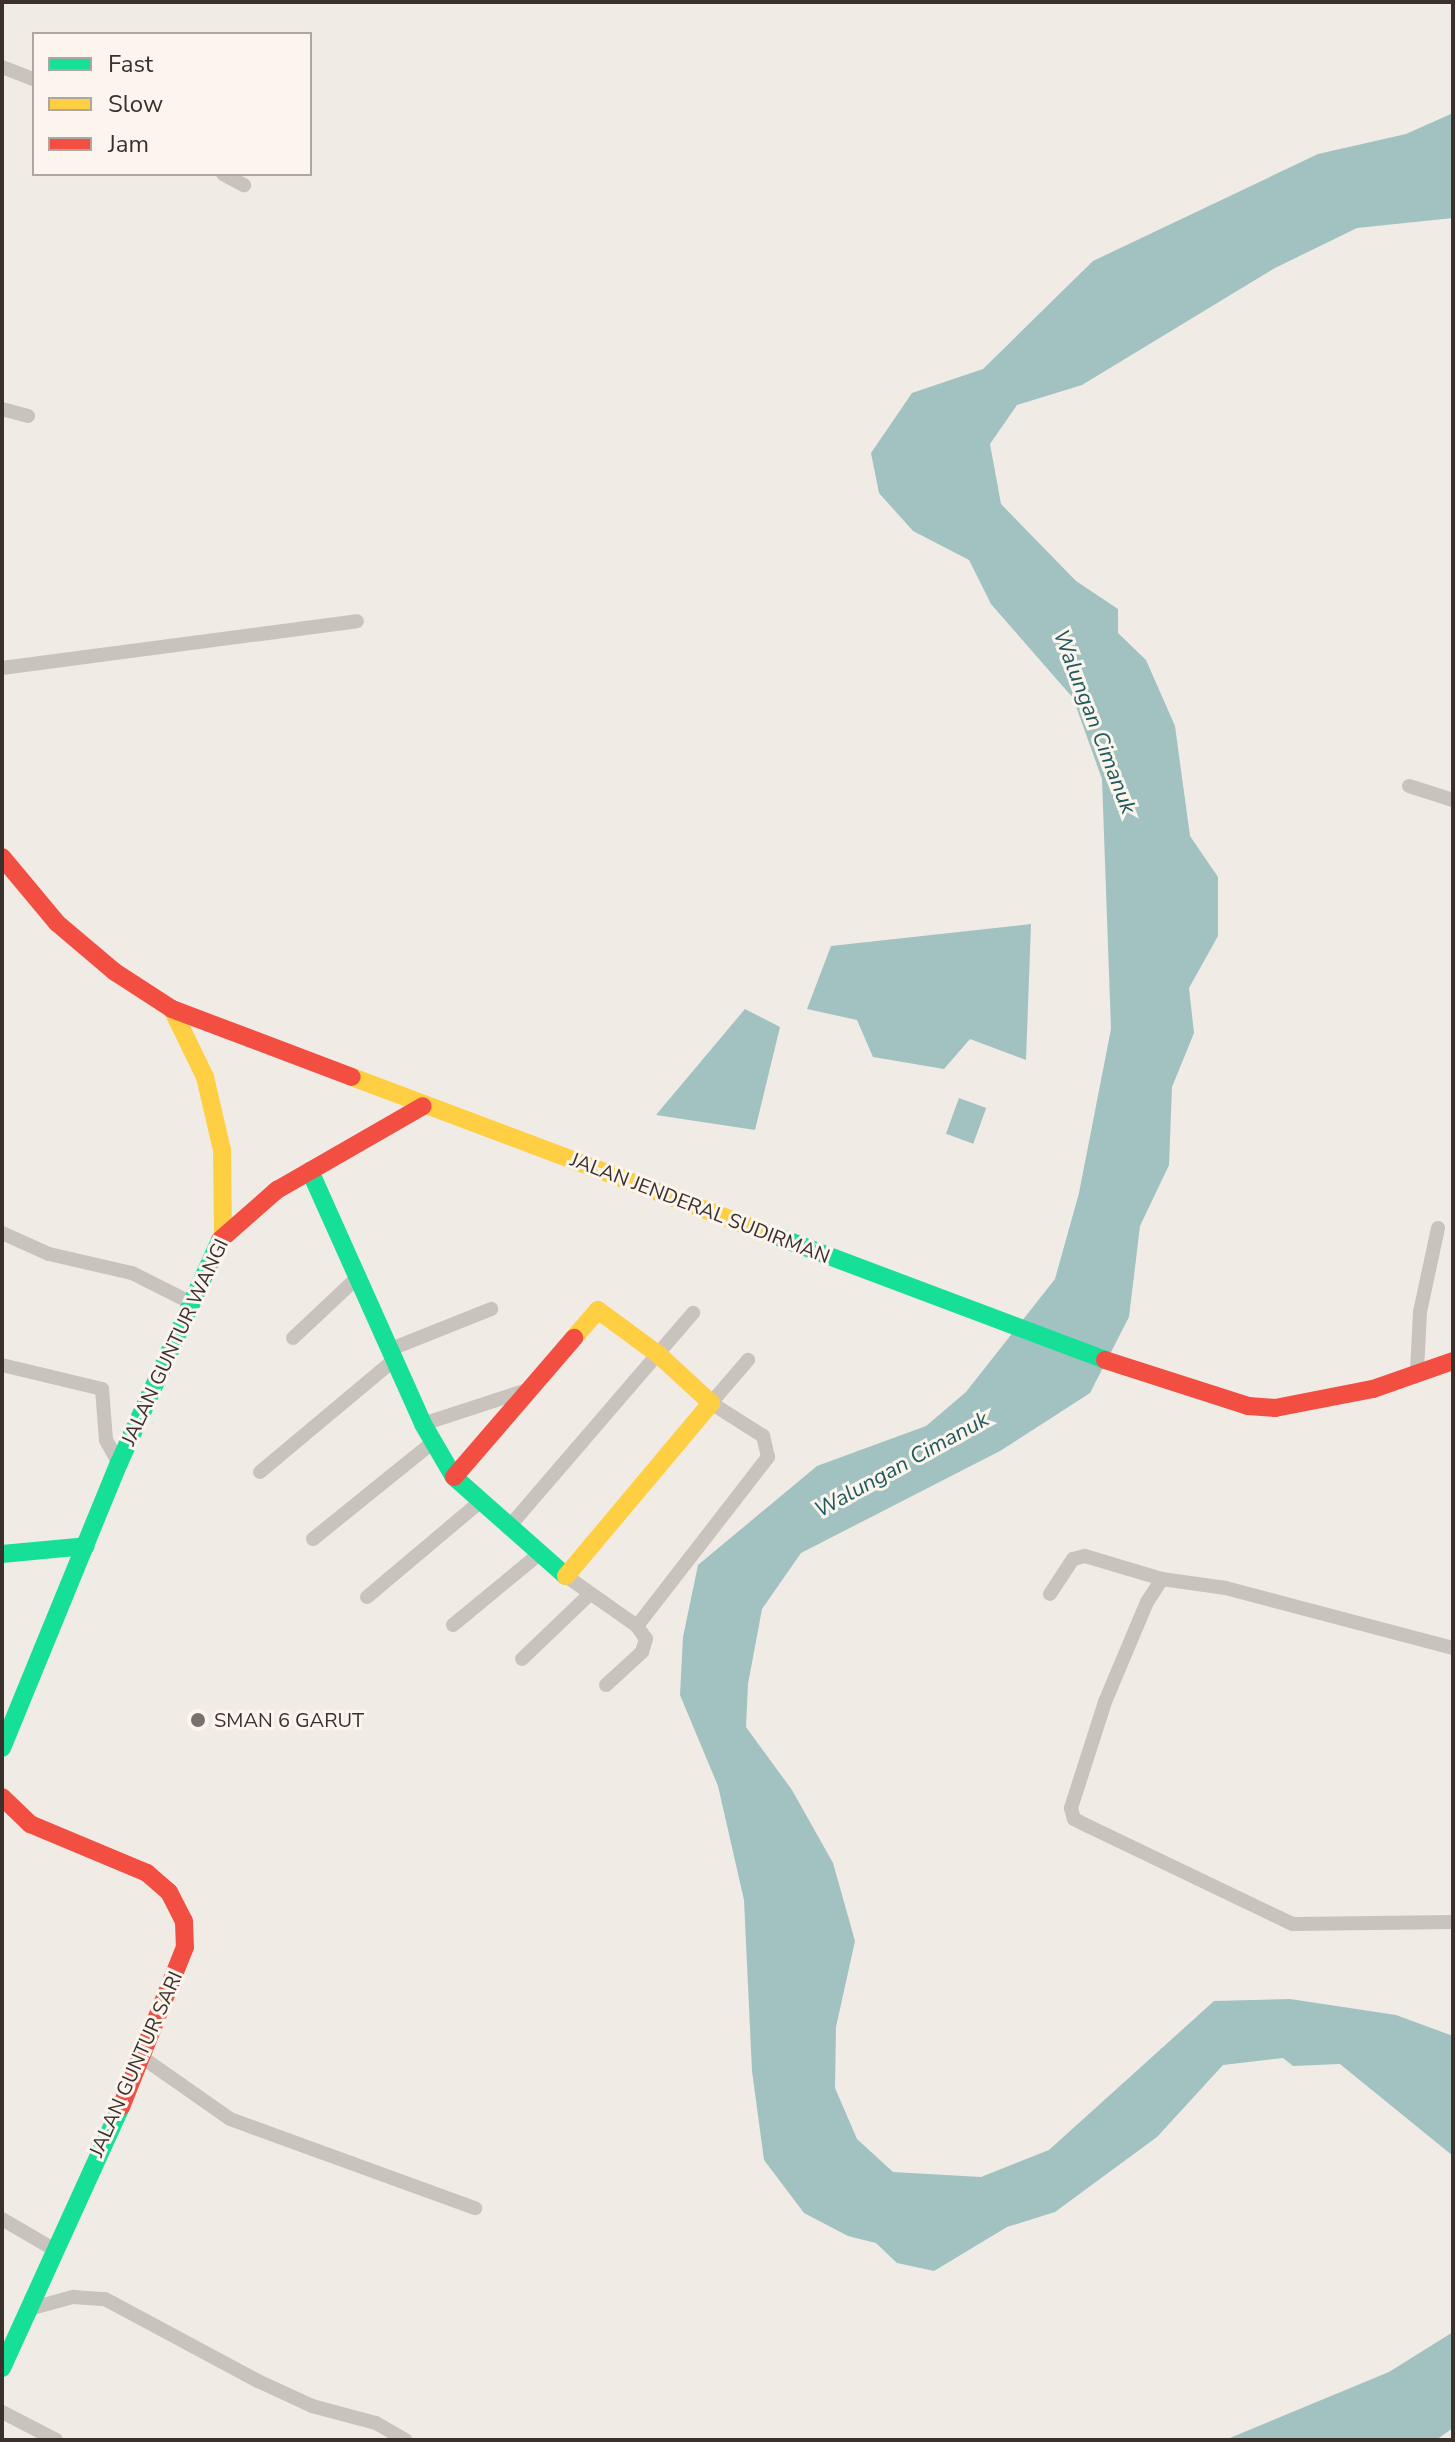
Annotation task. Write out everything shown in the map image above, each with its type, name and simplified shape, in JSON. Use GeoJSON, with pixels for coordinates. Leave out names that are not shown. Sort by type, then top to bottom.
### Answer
{"type":"FeatureCollection","features":[{"type":"Feature","properties":{"kind":"street"},"geometry":{"type":"LineString","coordinates":[[2,67],[32,78]]}},
{"type":"Feature","properties":{"kind":"street"},"geometry":{"type":"LineString","coordinates":[[227,176],[244,185]]}},
{"type":"Feature","properties":{"kind":"street"},"geometry":{"type":"LineString","coordinates":[[2,409],[28,416]]}},
{"type":"Feature","properties":{"kind":"street"},"geometry":{"type":"LineString","coordinates":[[2,668],[357,621]]}},
{"type":"Feature","properties":{"kind":"street"},"geometry":{"type":"LineString","coordinates":[[1409,786],[1453,800]]}},
{"type":"Feature","properties":{"kind":"street","name":"JALAN JENDERAL SUDIRMAN"},"geometry":{"type":"LineString","coordinates":[[2,857],[57,923],[115,972],[172,1009],[423,1106],[995,1316],[1118,1365],[1248,1406],[1275,1408],[1373,1389],[1417,1371],[1453,1361]]}},
{"type":"Feature","properties":{"kind":"street"},"geometry":{"type":"LineString","coordinates":[[172,1009],[205,1077],[222,1150],[223,1234]]}},
{"type":"Feature","properties":{"kind":"street","name":"JALAN GUNTUR WANGI"},"geometry":{"type":"LineString","coordinates":[[2,1748],[119,1463],[194,1304],[223,1234],[250,1209],[423,1106]]}},
{"type":"Feature","properties":{"kind":"street"},"geometry":{"type":"LineString","coordinates":[[310,1171],[423,1424],[454,1477],[508,1528],[566,1576],[637,1626],[646,1639],[642,1652],[606,1685]]}},
{"type":"Feature","properties":{"kind":"street"},"geometry":{"type":"LineString","coordinates":[[1417,1371],[1420,1312],[1438,1228]]}},
{"type":"Feature","properties":{"kind":"street"},"geometry":{"type":"LineString","coordinates":[[2,1233],[49,1254],[132,1273],[194,1304]]}},
{"type":"Feature","properties":{"kind":"street"},"geometry":{"type":"LineString","coordinates":[[293,1338],[359,1276]]}},
{"type":"Feature","properties":{"kind":"street"},"geometry":{"type":"LineString","coordinates":[[260,1472],[393,1354],[491,1309]]}},
{"type":"Feature","properties":{"kind":"street"},"geometry":{"type":"LineString","coordinates":[[454,1477],[524,1391],[598,1310],[659,1355],[711,1403],[763,1436],[768,1457],[637,1626]]}},
{"type":"Feature","properties":{"kind":"street"},"geometry":{"type":"LineString","coordinates":[[508,1528],[693,1313]]}},
{"type":"Feature","properties":{"kind":"street"},"geometry":{"type":"LineString","coordinates":[[566,1576],[748,1360]]}},
{"type":"Feature","properties":{"kind":"street"},"geometry":{"type":"LineString","coordinates":[[2,1365],[102,1389],[106,1440],[119,1463]]}},
{"type":"Feature","properties":{"kind":"street"},"geometry":{"type":"LineString","coordinates":[[423,1424],[524,1391]]}},
{"type":"Feature","properties":{"kind":"street"},"geometry":{"type":"LineString","coordinates":[[313,1539],[433,1442]]}},
{"type":"Feature","properties":{"kind":"street"},"geometry":{"type":"LineString","coordinates":[[367,1597],[480,1502]]}},
{"type":"Feature","properties":{"kind":"street"},"geometry":{"type":"LineString","coordinates":[[2,1554],[86,1546]]}},
{"type":"Feature","properties":{"kind":"street"},"geometry":{"type":"LineString","coordinates":[[453,1625],[539,1554]]}},
{"type":"Feature","properties":{"kind":"street"},"geometry":{"type":"LineString","coordinates":[[1050,1594],[1073,1559],[1085,1556],[1162,1579],[1226,1588],[1453,1648]]}},
{"type":"Feature","properties":{"kind":"street"},"geometry":{"type":"LineString","coordinates":[[1162,1579],[1147,1602],[1105,1702],[1074,1793],[1074,1819],[1299,1926],[1453,1922]]}},
{"type":"Feature","properties":{"kind":"street"},"geometry":{"type":"LineString","coordinates":[[522,1659],[590,1594]]}},
{"type":"Feature","properties":{"kind":"street","name":"JALAN GUNTUR SARI"},"geometry":{"type":"LineString","coordinates":[[2,1797],[30,1824],[147,1873],[169,1892],[184,1921],[185,1947],[143,2058],[2,2368]]}},
{"type":"Feature","properties":{"kind":"street"},"geometry":{"type":"LineString","coordinates":[[143,2058],[230,2119],[475,2208]]}},
{"type":"Feature","properties":{"kind":"street"},"geometry":{"type":"LineString","coordinates":[[2,2219],[55,2250]]}},
{"type":"Feature","properties":{"kind":"street"},"geometry":{"type":"LineString","coordinates":[[29,2309],[73,2297],[105,2299],[258,2381],[312,2406],[386,2427],[405,2440]]}},
{"type":"Feature","properties":{"kind":"street"},"geometry":{"type":"LineString","coordinates":[[2,2412],[56,2440]]}},
{"type":"Feature","properties":{"kind":"water","name":"Walungan Cimanuk"},"geometry":{"type":"Polygon","coordinates":[[[1453,113],[1453,218],[1357,228],[1275,268],[1082,385],[1017,405],[990,444],[1001,504],[1076,581],[1118,609],[1118,633],[1146,660],[1175,726],[1190,836],[1218,877],[1218,936],[1189,988],[1194,1033],[1172,1087],[1169,1165],[1140,1226],[1129,1317],[1090,1393],[1000,1451],[801,1553],[762,1609],[748,1684],[746,1727],[792,1790],[833,1863],[855,1941],[836,2027],[835,2088],[857,2139],[893,2172],[981,2177],[1049,2150],[1214,2001],[1290,1999],[1396,2015],[1453,2036],[1453,2156],[1340,2064],[1293,2066],[1283,2058],[1223,2065],[1157,2137],[1055,2212],[1007,2227],[934,2271],[897,2263],[876,2243],[848,2236],[804,2213],[764,2160],[752,2071],[744,1900],[718,1786],[680,1695],[683,1637],[698,1565],[817,1466],[926,1426],[966,1392],[1055,1279],[1079,1193],[1111,1029],[1102,779],[1073,698],[991,604],[969,560],[913,531],[879,493],[871,453],[912,393],[983,369],[1093,261],[1318,154],[1406,134],[1453,113]]]}},
{"type":"Feature","properties":{"kind":"water"},"geometry":{"type":"Polygon","coordinates":[[[1031,924],[1026,1060],[970,1039],[944,1069],[873,1057],[857,1020],[807,1009],[831,946],[1031,924]]]}},
{"type":"Feature","properties":{"kind":"water"},"geometry":{"type":"Polygon","coordinates":[[[745,1009],[780,1027],[755,1130],[656,1115],[745,1009]]]}},
{"type":"Feature","properties":{"kind":"water"},"geometry":{"type":"Polygon","coordinates":[[[959,1098],[986,1108],[973,1144],[946,1134],[959,1098]]]}},
{"type":"Feature","properties":{"kind":"water"},"geometry":{"type":"Polygon","coordinates":[[[1453,2332],[1453,2428],[1436,2440],[1225,2440],[1389,2372],[1453,2332]]]}},
{"type":"Feature","properties":{"kind":"traffic: fast"},"geometry":{"type":"LineString","coordinates":[[310,1171],[423,1424],[454,1477],[566,1576]]}},
{"type":"Feature","properties":{"kind":"traffic: fast"},"geometry":{"type":"LineString","coordinates":[[773,1235],[1105,1360]]}},
{"type":"Feature","properties":{"kind":"traffic: fast"},"geometry":{"type":"LineString","coordinates":[[2,1748],[119,1463],[220,1240]]}},
{"type":"Feature","properties":{"kind":"traffic: fast"},"geometry":{"type":"LineString","coordinates":[[2,1554],[86,1546]]}},
{"type":"Feature","properties":{"kind":"traffic: fast"},"geometry":{"type":"LineString","coordinates":[[2,2368],[121,2107]]}},
{"type":"Feature","properties":{"kind":"traffic: slow"},"geometry":{"type":"LineString","coordinates":[[172,1009],[205,1077],[222,1150],[223,1234]]}},
{"type":"Feature","properties":{"kind":"traffic: slow"},"geometry":{"type":"LineString","coordinates":[[352,1077],[773,1235]]}},
{"type":"Feature","properties":{"kind":"traffic: slow"},"geometry":{"type":"LineString","coordinates":[[566,1576],[711,1403],[659,1355],[598,1310],[574,1338]]}},
{"type":"Feature","properties":{"kind":"traffic: jam"},"geometry":{"type":"LineString","coordinates":[[2,857],[57,923],[115,972],[172,1009],[352,1077]]}},
{"type":"Feature","properties":{"kind":"traffic: jam"},"geometry":{"type":"LineString","coordinates":[[220,1240],[277,1190],[423,1106]]}},
{"type":"Feature","properties":{"kind":"traffic: jam"},"geometry":{"type":"LineString","coordinates":[[454,1477],[574,1338]]}},
{"type":"Feature","properties":{"kind":"traffic: jam"},"geometry":{"type":"LineString","coordinates":[[1105,1360],[1248,1406],[1275,1408],[1373,1389],[1453,1361]]}},
{"type":"Feature","properties":{"kind":"traffic: jam"},"geometry":{"type":"LineString","coordinates":[[2,1797],[30,1824],[147,1873],[169,1892],[184,1921],[185,1947],[121,2107]]}},
{"type":"Feature","properties":{"kind":"place","name":"SMAN 6 GARUT"},"geometry":{"type":"Point","coordinates":[198,1720]}}]}
